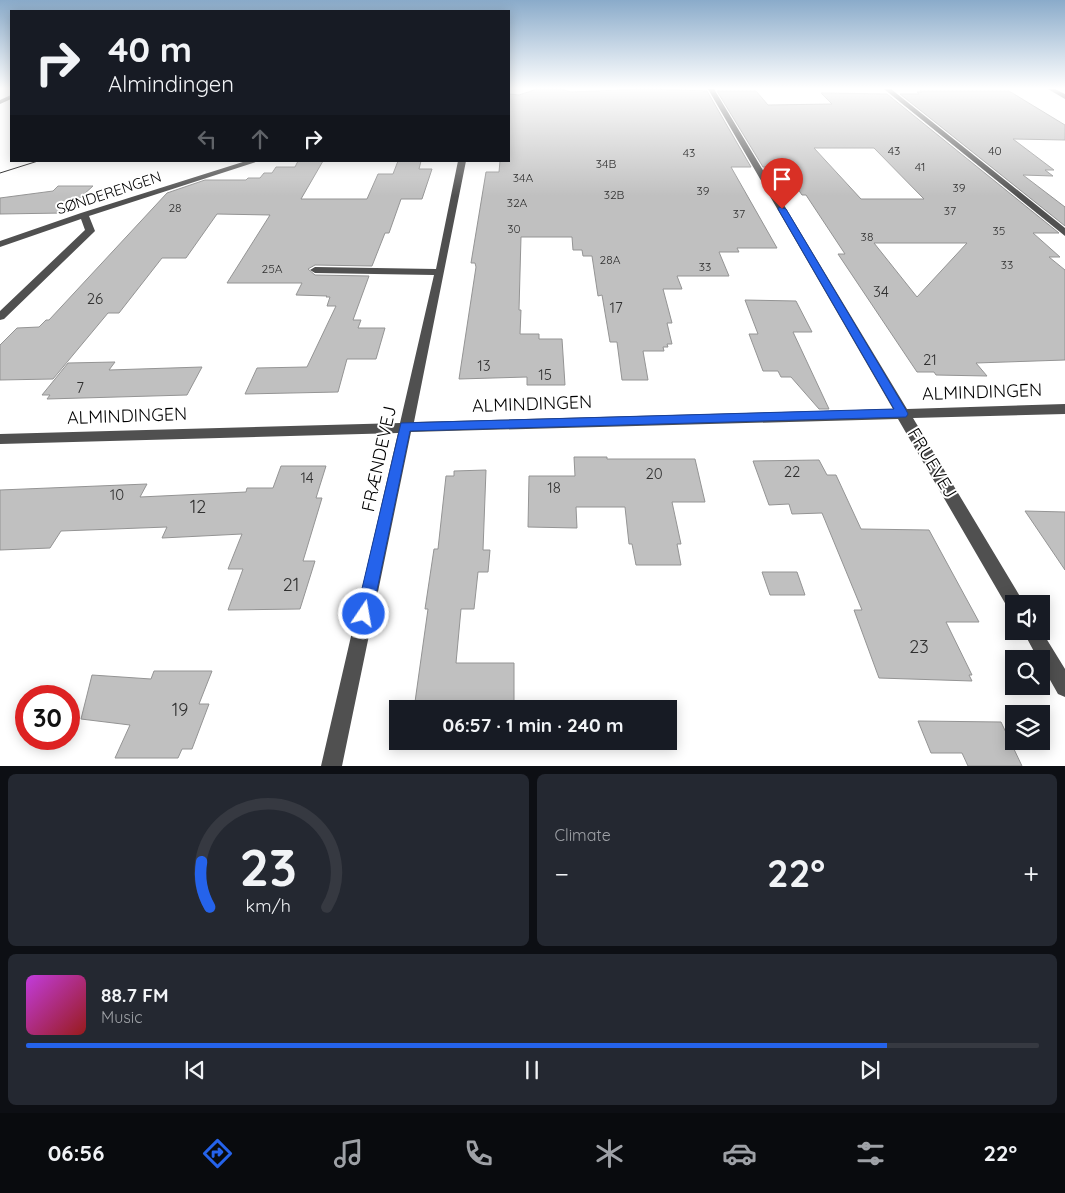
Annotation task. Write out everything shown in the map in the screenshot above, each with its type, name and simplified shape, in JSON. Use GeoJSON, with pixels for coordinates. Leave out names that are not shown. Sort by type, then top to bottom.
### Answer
{"type":"FeatureCollection","features":[{"type":"Feature","properties":{"kind":"street","name":"FRUEVEJ"},"geometry":{"type":"LineString","coordinates":[[732,125],[1011,595]]}},
{"type":"Feature","properties":{"kind":"street"},"geometry":{"type":"LineString","coordinates":[[931,125],[1065,233]]}},
{"type":"Feature","properties":{"kind":"street","name":"SØNDERENGEN"},"geometry":{"type":"LineString","coordinates":[[0,244],[84,215],[252,162]]}},
{"type":"Feature","properties":{"kind":"street","name":"FRÆNDEVEJ"},"geometry":{"type":"LineString","coordinates":[[332,766],[440,272],[462,162]]}},
{"type":"Feature","properties":{"kind":"street"},"geometry":{"type":"LineString","coordinates":[[0,317],[90,231],[84,215]]}},
{"type":"Feature","properties":{"kind":"street"},"geometry":{"type":"LineString","coordinates":[[315,270],[440,272]]}},
{"type":"Feature","properties":{"kind":"street","name":"ALMINDINGEN"},"geometry":{"type":"LineString","coordinates":[[0,439],[1065,409]]}},
{"type":"Feature","properties":{"kind":"street"},"geometry":{"type":"LineString","coordinates":[[1037,640],[1065,687]]}},
{"type":"Feature","properties":{"kind":"building"},"geometry":{"type":"Polygon","coordinates":[[[510,125],[727,125],[751,167],[731,167],[777,248],[737,248],[739,252],[719,252],[729,276],[677,276],[682,289],[663,289],[672,323],[667,323],[672,344],[667,344],[668,347],[663,347],[664,351],[643,351],[648,380],[622,380],[617,342],[610,342],[602,295],[598,296],[592,256],[583,256],[582,250],[573,250],[572,237],[521,237],[520,334],[539,334],[539,339],[562,339],[565,385],[527,385],[527,377],[459,379],[476,267],[475,263],[471,263],[486,172],[499,172],[500,162],[510,162],[510,125]]]}},
{"type":"Feature","properties":{"kind":"building"},"geometry":{"type":"Polygon","coordinates":[[[737,125],[925,125],[1059,233],[1033,233],[1060,257],[1049,257],[1065,270],[1065,360],[976,363],[987,376],[936,375],[934,372],[917,372],[838,254],[845,254],[806,195],[802,195],[783,167],[763,167],[737,125]],[[814,148],[861,199],[924,199],[874,148],[814,148]],[[874,243],[917,297],[967,243],[874,243]]]}},
{"type":"Feature","properties":{"kind":"building"},"geometry":{"type":"Polygon","coordinates":[[[938,125],[1065,125],[1065,140],[1013,139],[1054,170],[1045,170],[1053,176],[1023,175],[1065,207],[1065,226],[938,125]]]}},
{"type":"Feature","properties":{"kind":"building"},"geometry":{"type":"Polygon","coordinates":[[[298,162],[322,162],[301,199],[367,199],[378,174],[393,174],[398,162],[421,162],[419,169],[432,169],[422,199],[401,199],[389,233],[385,233],[372,266],[315,265],[308,269],[315,275],[369,276],[353,320],[361,320],[358,328],[385,328],[376,359],[347,359],[338,392],[245,394],[257,368],[307,367],[336,306],[327,306],[330,297],[327,296],[296,295],[302,283],[227,283],[270,215],[217,214],[186,258],[162,258],[119,313],[108,313],[53,379],[0,380],[0,345],[17,328],[39,327],[46,320],[49,320],[167,193],[205,180],[260,178],[264,173],[272,173],[276,167],[295,167],[298,162]]]}},
{"type":"Feature","properties":{"kind":"building"},"geometry":{"type":"Polygon","coordinates":[[[58,186],[93,186],[63,213],[0,214],[0,198],[53,191],[58,186]]]}},
{"type":"Feature","properties":{"kind":"building"},"geometry":{"type":"Polygon","coordinates":[[[745,300],[796,301],[812,332],[793,332],[829,409],[819,409],[791,377],[781,377],[778,371],[763,371],[749,334],[758,334],[745,300]]]}},
{"type":"Feature","properties":{"kind":"building"},"geometry":{"type":"Polygon","coordinates":[[[115,362],[109,370],[202,367],[187,395],[47,399],[50,395],[42,395],[68,363],[115,362]]]}},
{"type":"Feature","properties":{"kind":"building"},"geometry":{"type":"Polygon","coordinates":[[[574,457],[695,459],[705,502],[672,502],[681,544],[677,544],[681,565],[636,565],[632,544],[629,544],[625,507],[576,507],[577,528],[528,527],[529,476],[575,476],[574,457]]]}},
{"type":"Feature","properties":{"kind":"building"},"geometry":{"type":"Polygon","coordinates":[[[819,460],[827,475],[836,475],[861,529],[929,530],[979,622],[946,622],[972,675],[969,675],[972,681],[879,678],[854,610],[862,610],[822,513],[792,514],[789,504],[769,505],[753,461],[819,460]]]}},
{"type":"Feature","properties":{"kind":"building"},"geometry":{"type":"Polygon","coordinates":[[[281,466],[326,466],[316,498],[322,498],[303,561],[315,561],[300,609],[228,610],[243,569],[228,569],[242,534],[162,538],[167,527],[61,531],[50,548],[0,550],[0,490],[147,484],[140,497],[246,492],[247,488],[273,488],[281,466]]]}},
{"type":"Feature","properties":{"kind":"building"},"geometry":{"type":"Polygon","coordinates":[[[486,470],[483,550],[490,550],[488,572],[478,572],[474,609],[461,609],[456,663],[514,663],[514,700],[415,700],[428,609],[425,609],[434,549],[438,549],[446,476],[454,476],[454,471],[486,470]]]}},
{"type":"Feature","properties":{"kind":"building"},"geometry":{"type":"Polygon","coordinates":[[[1025,511],[1065,512],[1065,570],[1025,511]]]}},
{"type":"Feature","properties":{"kind":"building"},"geometry":{"type":"Polygon","coordinates":[[[762,572],[797,572],[805,595],[770,595],[762,572]]]}},
{"type":"Feature","properties":{"kind":"building"},"geometry":{"type":"Polygon","coordinates":[[[154,671],[212,671],[199,704],[209,704],[192,749],[182,749],[178,758],[115,758],[130,725],[81,719],[92,675],[151,679],[154,671]]]}},
{"type":"Feature","properties":{"kind":"building"},"geometry":{"type":"Polygon","coordinates":[[[918,721],[1001,722],[1005,730],[1005,750],[1014,750],[1022,766],[968,766],[962,753],[931,753],[918,721]]]}},
{"type":"Feature","properties":{"kind":"tram line"},"geometry":{"type":"LineString","coordinates":[[0,173],[35,162]]}},
{"type":"Feature","properties":{"kind":"route"},"geometry":{"type":"LineString","coordinates":[[364,614],[405,427],[902,414],[782,209]]}}]}
